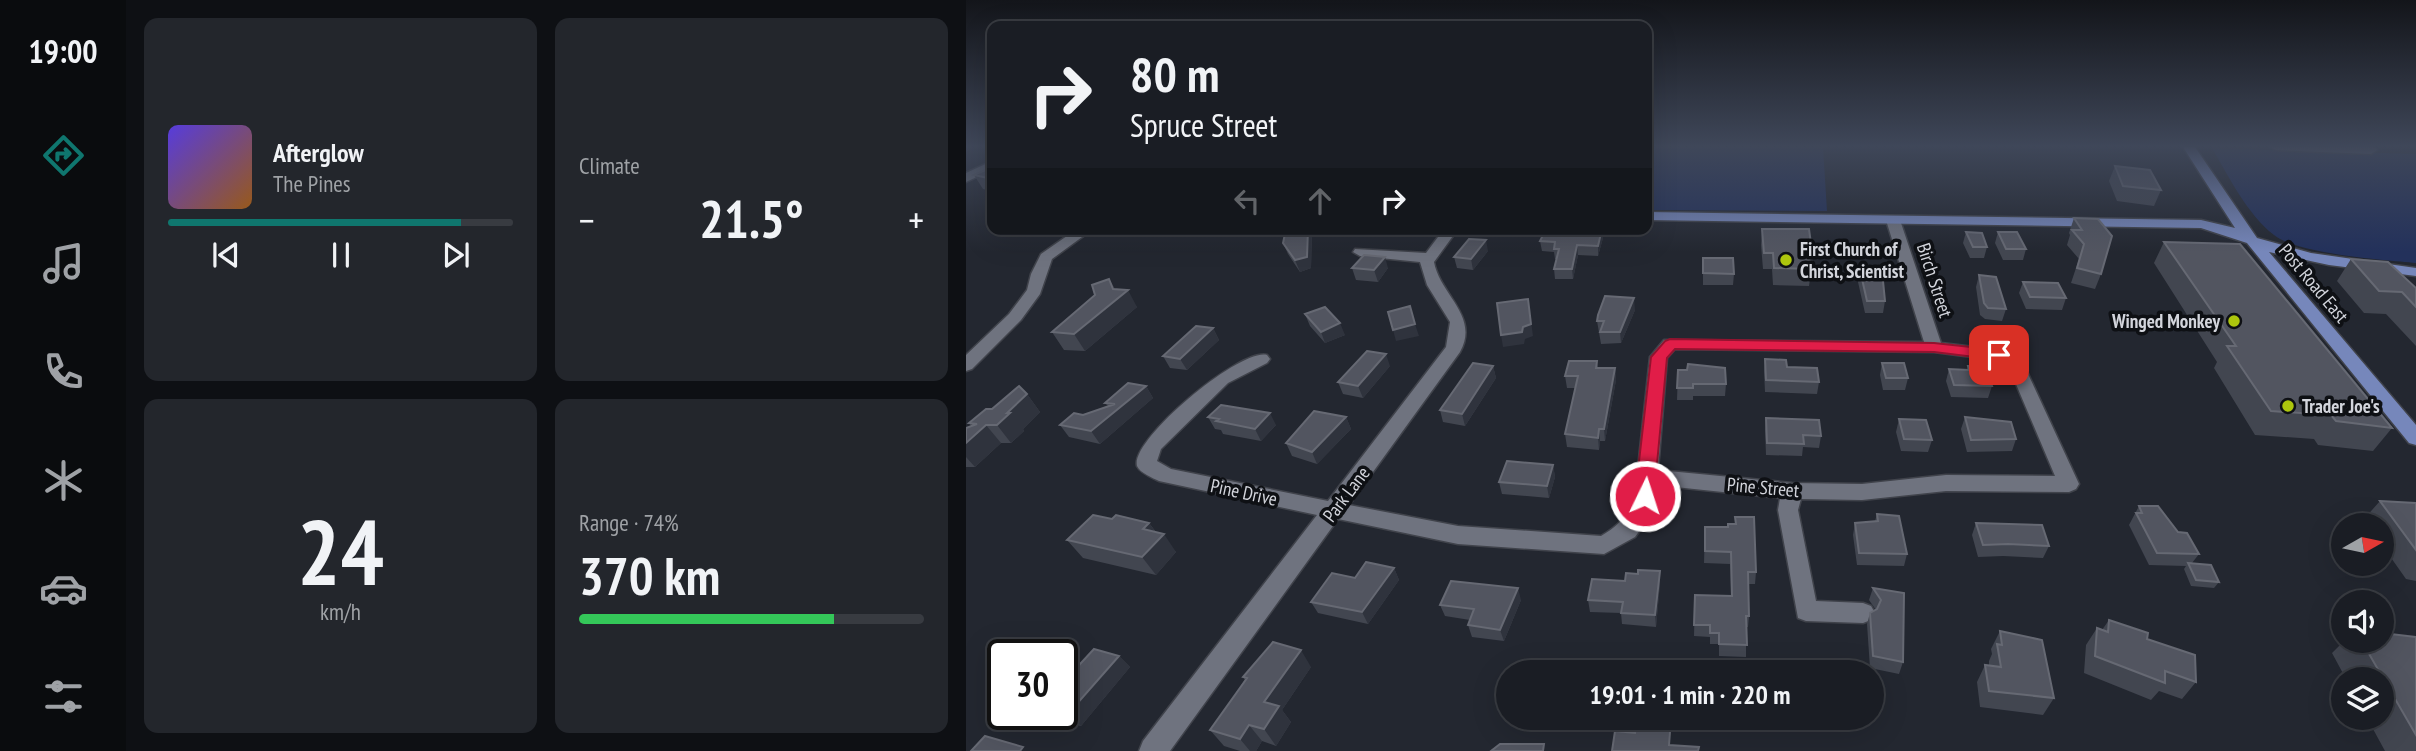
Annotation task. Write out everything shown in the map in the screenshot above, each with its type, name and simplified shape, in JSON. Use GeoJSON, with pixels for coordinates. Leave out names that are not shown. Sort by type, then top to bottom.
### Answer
{"type":"FeatureCollection","features":[{"type":"Feature","properties":{"kind":"main road","name":"Post Road East"},"geometry":{"type":"LineString","coordinates":[[2211,182],[2252,242],[2416,438]]}},
{"type":"Feature","properties":{"kind":"main road"},"geometry":{"type":"LineString","coordinates":[[1652,216],[2111,223],[2252,242],[2297,255],[2416,272]]}},
{"type":"Feature","properties":{"kind":"street","name":"Birch Street"},"geometry":{"type":"LineString","coordinates":[[1893,220],[1934,347],[1999,355],[2017,367],[2069,484]]}},
{"type":"Feature","properties":{"kind":"street"},"geometry":{"type":"LineString","coordinates":[[966,365],[1015,317],[1035,291],[1038,274],[1046,257],[1077,235]]}},
{"type":"Feature","properties":{"kind":"street"},"geometry":{"type":"LineString","coordinates":[[1360,252],[1428,258],[1446,235]]}},
{"type":"Feature","properties":{"kind":"street","name":"Park Lane"},"geometry":{"type":"LineString","coordinates":[[1153,751],[1446,360],[1459,338],[1458,317],[1429,276],[1428,258]]}},
{"type":"Feature","properties":{"kind":"street"},"geometry":{"type":"LineString","coordinates":[[1648,477],[1659,357],[1670,344],[1934,347]]}},
{"type":"Feature","properties":{"kind":"street","name":"Pine Drive"},"geometry":{"type":"LineString","coordinates":[[1261,359],[1222,379],[1154,444],[1147,456],[1147,465],[1166,475],[1458,535],[1591,546],[1613,542],[1636,520],[1648,477]]}},
{"type":"Feature","properties":{"kind":"street","name":"Pine Street"},"geometry":{"type":"LineString","coordinates":[[1648,477],[1792,491],[1862,492],[1946,484],[2069,484]]}},
{"type":"Feature","properties":{"kind":"street"},"geometry":{"type":"LineString","coordinates":[[1792,491],[1788,510],[1806,611],[1863,613]]}},
{"type":"Feature","properties":{"kind":"shaded area"},"geometry":{"type":"Polygon","coordinates":[[[1652,182],[1825,182],[1827,211],[1652,210],[1652,182]]]}},
{"type":"Feature","properties":{"kind":"shaded area"},"geometry":{"type":"Polygon","coordinates":[[[2232,182],[2416,182],[2416,263],[2342,255],[2285,242],[2255,217],[2232,182]]]}},
{"type":"Feature","properties":{"kind":"building"},"geometry":{"type":"Polygon","coordinates":[[[2121,182],[2157,182],[2161,190],[2123,186],[2121,182]]]}},
{"type":"Feature","properties":{"kind":"building"},"geometry":{"type":"Polygon","coordinates":[[[2074,218],[2098,219],[2112,236],[2101,274],[2077,268],[2084,244],[2072,230],[2082,230],[2074,218]]]}},
{"type":"Feature","properties":{"kind":"building"},"geometry":{"type":"Polygon","coordinates":[[[1762,229],[1809,229],[1813,258],[1809,258],[1811,269],[1774,268],[1773,253],[1764,253],[1762,229]]]}},
{"type":"Feature","properties":{"kind":"building"},"geometry":{"type":"Polygon","coordinates":[[[1966,232],[1982,233],[1987,247],[1973,247],[1966,232]]]}},
{"type":"Feature","properties":{"kind":"building"},"geometry":{"type":"Polygon","coordinates":[[[1998,232],[2017,232],[2026,249],[2006,249],[1998,232]]]}},
{"type":"Feature","properties":{"kind":"building"},"geometry":{"type":"Polygon","coordinates":[[[1285,235],[1308,235],[1307,257],[1295,260],[1283,243],[1285,235]]]}},
{"type":"Feature","properties":{"kind":"building"},"geometry":{"type":"Polygon","coordinates":[[[1543,235],[1601,235],[1598,246],[1577,245],[1572,269],[1554,269],[1559,249],[1554,249],[1555,242],[1540,241],[1543,235]]]}},
{"type":"Feature","properties":{"kind":"building"},"geometry":{"type":"Polygon","coordinates":[[[1469,239],[1486,240],[1471,259],[1454,257],[1469,239]]]}},
{"type":"Feature","properties":{"kind":"building"},"geometry":{"type":"Polygon","coordinates":[[[2164,242],[2240,244],[2392,428],[2336,421],[2331,415],[2271,411],[2227,346],[2236,346],[2164,242]]]}},
{"type":"Feature","properties":{"kind":"building"},"geometry":{"type":"Polygon","coordinates":[[[1364,255],[1385,257],[1374,270],[1352,268],[1364,255]]]}},
{"type":"Feature","properties":{"kind":"building"},"geometry":{"type":"Polygon","coordinates":[[[1703,258],[1733,258],[1734,274],[1703,273],[1703,258]]]}},
{"type":"Feature","properties":{"kind":"building"},"geometry":{"type":"Polygon","coordinates":[[[2351,259],[2388,262],[2416,288],[2416,307],[2402,292],[2379,291],[2351,259]]]}},
{"type":"Feature","properties":{"kind":"building"},"geometry":{"type":"Polygon","coordinates":[[[1860,270],[1882,271],[1885,301],[1867,301],[1860,270]]]}},
{"type":"Feature","properties":{"kind":"building"},"geometry":{"type":"Polygon","coordinates":[[[1979,275],[1996,277],[2006,309],[1988,308],[1984,303],[1979,275]]]}},
{"type":"Feature","properties":{"kind":"building"},"geometry":{"type":"Polygon","coordinates":[[[1109,279],[1113,289],[1128,290],[1074,334],[1052,332],[1095,295],[1092,285],[1109,279]]]}},
{"type":"Feature","properties":{"kind":"building"},"geometry":{"type":"Polygon","coordinates":[[[2023,282],[2058,283],[2066,298],[2030,297],[2023,282]]]}},
{"type":"Feature","properties":{"kind":"building"},"geometry":{"type":"Polygon","coordinates":[[[1605,296],[1634,298],[1620,332],[1600,332],[1604,321],[1597,321],[1605,296]]]}},
{"type":"Feature","properties":{"kind":"building"},"geometry":{"type":"Polygon","coordinates":[[[1528,299],[1531,324],[1523,327],[1522,332],[1501,335],[1497,303],[1528,299]]]}},
{"type":"Feature","properties":{"kind":"building"},"geometry":{"type":"Polygon","coordinates":[[[1410,306],[1415,324],[1393,330],[1388,312],[1410,306]]]}},
{"type":"Feature","properties":{"kind":"building"},"geometry":{"type":"Polygon","coordinates":[[[1325,307],[1340,323],[1321,332],[1305,314],[1325,307]]]}},
{"type":"Feature","properties":{"kind":"building"},"geometry":{"type":"Polygon","coordinates":[[[1196,326],[1213,328],[1180,359],[1163,356],[1196,326]]]}},
{"type":"Feature","properties":{"kind":"building"},"geometry":{"type":"Polygon","coordinates":[[[1367,351],[1386,354],[1358,386],[1338,382],[1367,351]]]}},
{"type":"Feature","properties":{"kind":"building"},"geometry":{"type":"Polygon","coordinates":[[[1765,359],[1786,360],[1787,367],[1817,368],[1819,382],[1766,380],[1765,359]]]}},
{"type":"Feature","properties":{"kind":"building"},"geometry":{"type":"Polygon","coordinates":[[[1569,361],[1597,361],[1596,368],[1615,368],[1604,429],[1599,429],[1598,438],[1565,434],[1578,376],[1565,376],[1569,361]]]}},
{"type":"Feature","properties":{"kind":"building"},"geometry":{"type":"Polygon","coordinates":[[[1473,363],[1493,366],[1462,414],[1440,410],[1473,363]]]}},
{"type":"Feature","properties":{"kind":"building"},"geometry":{"type":"Polygon","coordinates":[[[1882,363],[1904,363],[1908,378],[1886,378],[1882,363]]]}},
{"type":"Feature","properties":{"kind":"building"},"geometry":{"type":"Polygon","coordinates":[[[1688,364],[1725,368],[1726,384],[1693,384],[1693,388],[1677,388],[1678,370],[1687,370],[1688,364]]]}},
{"type":"Feature","properties":{"kind":"building"},"geometry":{"type":"Polygon","coordinates":[[[1968,366],[1984,367],[1992,386],[1954,385],[1949,369],[1969,370],[1968,366]]]}},
{"type":"Feature","properties":{"kind":"building"},"geometry":{"type":"Polygon","coordinates":[[[1128,383],[1146,386],[1091,431],[1060,425],[1074,413],[1083,415],[1115,404],[1105,403],[1128,383]]]}},
{"type":"Feature","properties":{"kind":"building"},"geometry":{"type":"Polygon","coordinates":[[[1019,386],[1027,394],[1007,413],[1010,413],[997,425],[986,425],[966,443],[966,428],[977,424],[969,423],[986,409],[992,409],[1019,386]]]}},
{"type":"Feature","properties":{"kind":"building"},"geometry":{"type":"Polygon","coordinates":[[[1221,405],[1270,413],[1255,429],[1208,417],[1221,405]]]}},
{"type":"Feature","properties":{"kind":"building"},"geometry":{"type":"Polygon","coordinates":[[[1314,411],[1346,417],[1312,452],[1286,443],[1314,411]]]}},
{"type":"Feature","properties":{"kind":"building"},"geometry":{"type":"Polygon","coordinates":[[[1965,417],[2011,422],[2016,439],[1971,440],[1965,417]]]}},
{"type":"Feature","properties":{"kind":"building"},"geometry":{"type":"Polygon","coordinates":[[[1766,418],[1819,420],[1821,436],[1803,435],[1804,444],[1767,443],[1766,418]]]}},
{"type":"Feature","properties":{"kind":"building"},"geometry":{"type":"Polygon","coordinates":[[[1899,419],[1926,420],[1932,440],[1904,439],[1899,419]]]}},
{"type":"Feature","properties":{"kind":"building"},"geometry":{"type":"Polygon","coordinates":[[[1507,461],[1553,465],[1547,486],[1499,482],[1507,461]]]}},
{"type":"Feature","properties":{"kind":"building"},"geometry":{"type":"Polygon","coordinates":[[[2380,501],[2416,503],[2416,550],[2394,520],[2394,513],[2389,513],[2380,501]]]}},
{"type":"Feature","properties":{"kind":"building"},"geometry":{"type":"Polygon","coordinates":[[[2139,506],[2158,506],[2178,532],[2187,533],[2199,554],[2157,553],[2136,513],[2142,513],[2139,506]]]}},
{"type":"Feature","properties":{"kind":"building"},"geometry":{"type":"Polygon","coordinates":[[[1877,514],[1899,516],[1907,554],[1859,553],[1855,523],[1878,521],[1877,514]]]}},
{"type":"Feature","properties":{"kind":"building"},"geometry":{"type":"Polygon","coordinates":[[[1093,515],[1112,519],[1116,515],[1149,523],[1143,529],[1164,534],[1142,557],[1067,540],[1093,515]]]}},
{"type":"Feature","properties":{"kind":"building"},"geometry":{"type":"Polygon","coordinates":[[[1735,517],[1754,517],[1756,572],[1748,572],[1747,645],[1719,644],[1719,633],[1710,633],[1710,625],[1694,625],[1695,595],[1732,596],[1731,552],[1705,551],[1705,527],[1728,527],[1728,524],[1736,524],[1735,517]]]}},
{"type":"Feature","properties":{"kind":"building"},"geometry":{"type":"Polygon","coordinates":[[[1976,523],[2042,525],[2049,546],[1983,545],[1976,523]]]}},
{"type":"Feature","properties":{"kind":"building"},"geometry":{"type":"Polygon","coordinates":[[[1366,562],[1394,568],[1362,612],[1311,602],[1332,573],[1355,578],[1366,562]]]}},
{"type":"Feature","properties":{"kind":"building"},"geometry":{"type":"Polygon","coordinates":[[[2188,563],[2211,565],[2219,582],[2196,580],[2188,563]]]}},
{"type":"Feature","properties":{"kind":"building"},"geometry":{"type":"Polygon","coordinates":[[[1638,570],[1660,571],[1655,615],[1621,613],[1623,602],[1588,600],[1592,579],[1625,581],[1626,573],[1638,574],[1638,570]]]}},
{"type":"Feature","properties":{"kind":"building"},"geometry":{"type":"Polygon","coordinates":[[[1451,581],[1518,588],[1500,630],[1468,625],[1474,609],[1440,605],[1451,581]]]}},
{"type":"Feature","properties":{"kind":"building"},"geometry":{"type":"Polygon","coordinates":[[[1873,588],[1904,593],[1903,662],[1873,656],[1870,613],[1877,609],[1881,600],[1873,588]]]}},
{"type":"Feature","properties":{"kind":"building"},"geometry":{"type":"Polygon","coordinates":[[[2109,620],[2148,633],[2147,639],[2195,655],[2196,682],[2165,671],[2165,683],[2095,656],[2097,628],[2108,632],[2109,620]]]}},
{"type":"Feature","properties":{"kind":"building"},"geometry":{"type":"Polygon","coordinates":[[[2000,631],[2042,640],[2054,698],[1989,691],[1985,665],[2001,667],[1997,644],[2002,645],[2000,631]]]}},
{"type":"Feature","properties":{"kind":"building"},"geometry":{"type":"Polygon","coordinates":[[[2394,634],[2416,637],[2416,735],[2394,697],[2394,667],[2377,667],[2369,653],[2394,653],[2394,634]]]}},
{"type":"Feature","properties":{"kind":"building"},"geometry":{"type":"Polygon","coordinates":[[[1273,642],[1301,650],[1264,702],[1279,706],[1264,729],[1249,725],[1240,739],[1210,730],[1247,678],[1243,677],[1273,642]]]}},
{"type":"Feature","properties":{"kind":"building"},"geometry":{"type":"Polygon","coordinates":[[[1094,649],[1119,656],[1078,703],[1078,666],[1094,649]]]}},
{"type":"Feature","properties":{"kind":"building"},"geometry":{"type":"Polygon","coordinates":[[[1635,730],[1670,730],[1669,745],[1699,747],[1698,751],[1612,751],[1615,731],[1635,733],[1635,730]]]}},
{"type":"Feature","properties":{"kind":"building"},"geometry":{"type":"Polygon","coordinates":[[[985,736],[1023,747],[1020,751],[971,751],[985,736]]]}},
{"type":"Feature","properties":{"kind":"building"},"geometry":{"type":"Polygon","coordinates":[[[1500,744],[1544,744],[1543,751],[1491,751],[1500,744]]]}},
{"type":"Feature","properties":{"kind":"place","name":"First Church of Christ, Scientist"},"geometry":{"type":"Point","coordinates":[1786,260]}},
{"type":"Feature","properties":{"kind":"place","name":"Winged Monkey"},"geometry":{"type":"Point","coordinates":[2234,321]}},
{"type":"Feature","properties":{"kind":"place","name":"Trader Joe's"},"geometry":{"type":"Point","coordinates":[2288,406]}},
{"type":"Feature","properties":{"kind":"route"},"geometry":{"type":"LineString","coordinates":[[1645,496],[1659,357],[1670,344],[1934,347],[1999,355]]}}]}
